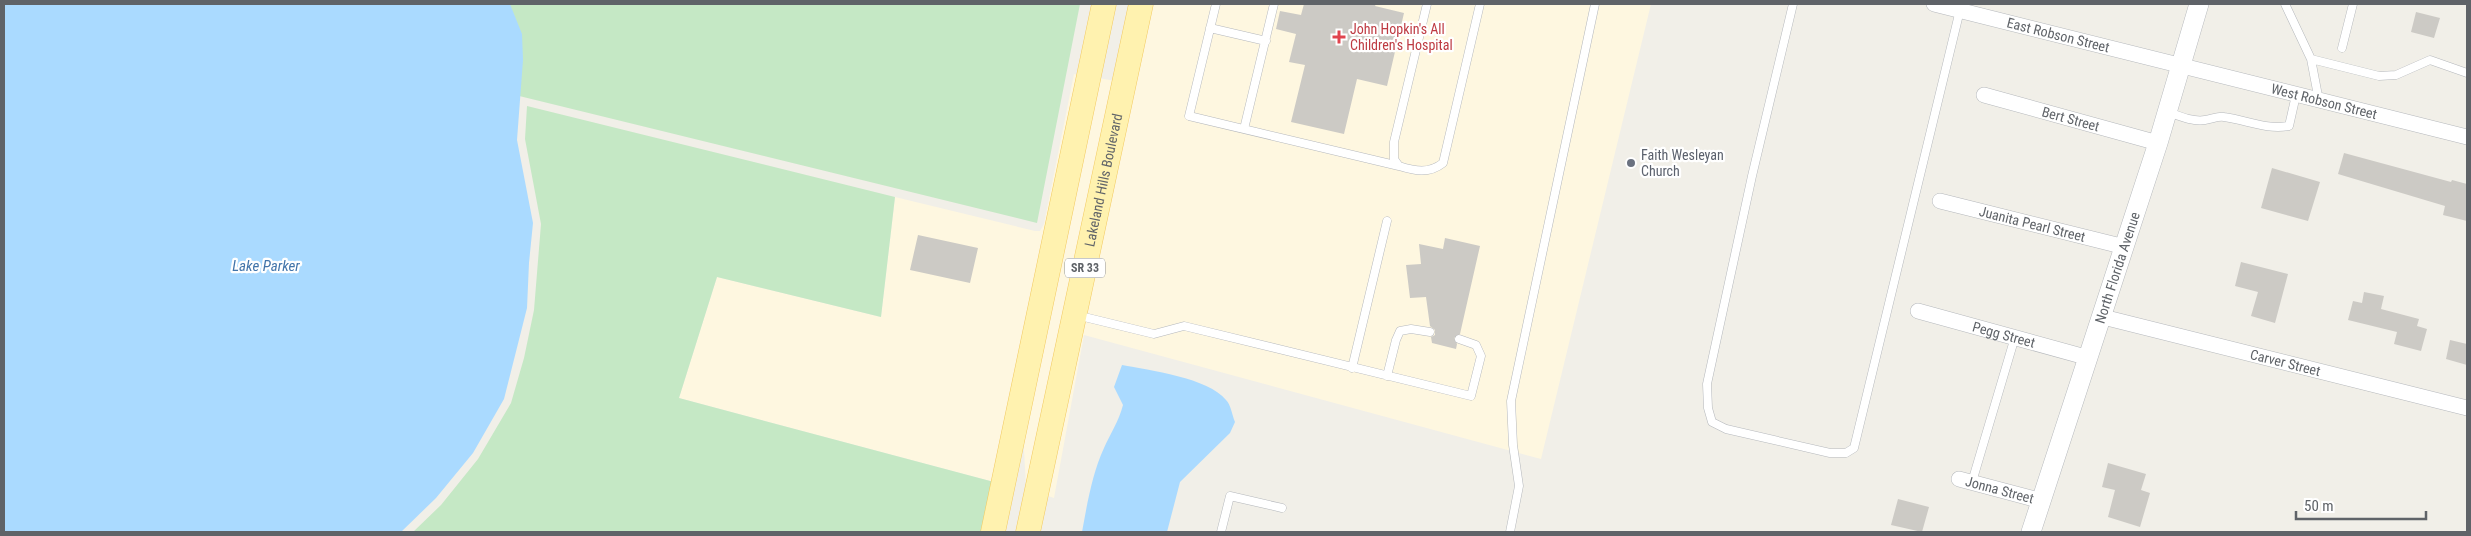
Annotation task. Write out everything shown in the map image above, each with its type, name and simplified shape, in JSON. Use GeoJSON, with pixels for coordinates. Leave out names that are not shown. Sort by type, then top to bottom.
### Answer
{"type":"FeatureCollection","features":[{"type":"Feature","properties":{"kind":"main road","name":"SR 33"},"geometry":{"type":"LineString","coordinates":[[993,532],[1104,4]]}},
{"type":"Feature","properties":{"kind":"main road","name":"Lakeland Hills Boulevard"},"geometry":{"type":"LineString","coordinates":[[1028,532],[1141,4]]}},
{"type":"Feature","properties":{"kind":"main road"},"geometry":{"type":"LineString","coordinates":[[1006,532],[1017,487],[1014,432]]}},
{"type":"Feature","properties":{"kind":"street","name":"East Robson Street"},"geometry":{"type":"LineString","coordinates":[[1936,4],[2182,66]]}},
{"type":"Feature","properties":{"kind":"street","name":"North Florida Avenue"},"geometry":{"type":"LineString","coordinates":[[2031,532],[2168,112],[2199,4]]}},
{"type":"Feature","properties":{"kind":"street","name":"West Robson Street"},"geometry":{"type":"LineString","coordinates":[[2182,66],[2296,96],[2467,137]]}},
{"type":"Feature","properties":{"kind":"street","name":"Bert Street"},"geometry":{"type":"LineString","coordinates":[[1984,95],[2158,143]]}},
{"type":"Feature","properties":{"kind":"street","name":"Juanita Pearl Street"},"geometry":{"type":"LineString","coordinates":[[1940,201],[2125,247]]}},
{"type":"Feature","properties":{"kind":"street","name":"Pegg Street"},"geometry":{"type":"LineString","coordinates":[[1918,311],[2089,358]]}},
{"type":"Feature","properties":{"kind":"street","name":"Carver Street"},"geometry":{"type":"LineString","coordinates":[[2103,316],[2467,408]]}},
{"type":"Feature","properties":{"kind":"street","name":"Jonna Street"},"geometry":{"type":"LineString","coordinates":[[1965,481],[2042,501]]}},
{"type":"Feature","properties":{"kind":"lane"},"geometry":{"type":"LineString","coordinates":[[1216,4],[1190,116],[1426,171],[1436,169],[1443,163],[1480,4]]}},
{"type":"Feature","properties":{"kind":"lane"},"geometry":{"type":"LineString","coordinates":[[1244,129],[1274,4]]}},
{"type":"Feature","properties":{"kind":"lane"},"geometry":{"type":"LineString","coordinates":[[1399,166],[1394,158],[1394,142],[1427,4]]}},
{"type":"Feature","properties":{"kind":"lane"},"geometry":{"type":"LineString","coordinates":[[1510,532],[1519,486],[1513,445],[1511,401],[1595,4]]}},
{"type":"Feature","properties":{"kind":"lane"},"geometry":{"type":"LineString","coordinates":[[1793,4],[1752,176],[1707,384],[1708,408],[1712,422],[1726,429],[1830,453],[1846,453],[1854,448],[1860,432],[1879,342],[1960,10]]}},
{"type":"Feature","properties":{"kind":"lane"},"geometry":{"type":"LineString","coordinates":[[2285,4],[2311,59],[2319,101]]}},
{"type":"Feature","properties":{"kind":"lane"},"geometry":{"type":"LineString","coordinates":[[2342,48],[2353,4]]}},
{"type":"Feature","properties":{"kind":"lane"},"geometry":{"type":"LineString","coordinates":[[1210,28],[1266,40]]}},
{"type":"Feature","properties":{"kind":"lane"},"geometry":{"type":"LineString","coordinates":[[2311,59],[2379,76],[2396,76],[2430,60],[2467,73]]}},
{"type":"Feature","properties":{"kind":"lane"},"geometry":{"type":"LineString","coordinates":[[2168,112],[2196,120],[2223,117],[2257,126],[2289,126],[2296,96]]}},
{"type":"Feature","properties":{"kind":"lane"},"geometry":{"type":"LineString","coordinates":[[1352,368],[1387,221]]}},
{"type":"Feature","properties":{"kind":"lane"},"geometry":{"type":"LineString","coordinates":[[1074,314],[1154,334],[1184,326],[1471,396],[1481,356],[1476,345],[1459,339]]}},
{"type":"Feature","properties":{"kind":"lane"},"geometry":{"type":"LineString","coordinates":[[1387,376],[1400,331],[1411,329],[1430,332]]}},
{"type":"Feature","properties":{"kind":"lane"},"geometry":{"type":"LineString","coordinates":[[1965,481],[2015,337]]}},
{"type":"Feature","properties":{"kind":"lane"},"geometry":{"type":"LineString","coordinates":[[1220,532],[1230,496],[1282,508]]}},
{"type":"Feature","properties":{"kind":"shaded area"},"geometry":{"type":"Polygon","coordinates":[[[1150,4],[1651,4],[1541,459],[1084,335],[1054,498],[1045,495],[1150,4]]]}},
{"type":"Feature","properties":{"kind":"shaded area"},"geometry":{"type":"Polygon","coordinates":[[[1074,74],[1080,75],[994,482],[679,398],[717,277],[881,317],[895,197],[1040,231],[1044,224],[1074,74]]]}},
{"type":"Feature","properties":{"kind":"shaded area"},"geometry":{"type":"Polygon","coordinates":[[[1098,78],[1116,81],[1026,486],[1023,432],[1098,78]]]}},
{"type":"Feature","properties":{"kind":"green space"},"geometry":{"type":"Polygon","coordinates":[[[444,4],[1080,4],[1037,223],[426,73],[444,4]]]}},
{"type":"Feature","properties":{"kind":"green space"},"geometry":{"type":"Polygon","coordinates":[[[527,106],[895,197],[881,317],[717,277],[679,398],[994,482],[983,532],[413,532],[441,505],[478,459],[511,403],[524,358],[534,310],[541,224],[525,139],[527,106]]]}},
{"type":"Feature","properties":{"kind":"water","name":"Lake Parker"},"geometry":{"type":"Polygon","coordinates":[[[4,4],[510,4],[522,34],[523,60],[517,140],[533,223],[527,308],[504,399],[473,453],[436,498],[401,532],[4,532],[4,4]]]}},
{"type":"Feature","properties":{"kind":"water"},"geometry":{"type":"Polygon","coordinates":[[[1122,365],[1178,376],[1218,392],[1228,402],[1235,422],[1230,433],[1180,482],[1167,532],[1082,532],[1096,468],[1123,405],[1114,387],[1122,365]]]}},
{"type":"Feature","properties":{"kind":"building"},"geometry":{"type":"Polygon","coordinates":[[[1304,4],[1376,4],[1375,6],[1404,13],[1387,86],[1357,79],[1344,134],[1291,122],[1305,65],[1289,62],[1296,34],[1276,29],[1280,11],[1301,15],[1304,4]]]}},
{"type":"Feature","properties":{"kind":"building"},"geometry":{"type":"Polygon","coordinates":[[[2416,12],[2440,18],[2434,38],[2411,32],[2416,12]]]}},
{"type":"Feature","properties":{"kind":"building"},"geometry":{"type":"Polygon","coordinates":[[[2344,153],[2451,182],[2452,180],[2467,184],[2467,221],[2443,215],[2445,206],[2338,174],[2344,153]]]}},
{"type":"Feature","properties":{"kind":"building"},"geometry":{"type":"Polygon","coordinates":[[[2272,168],[2320,182],[2308,221],[2261,208],[2272,168]]]}},
{"type":"Feature","properties":{"kind":"building"},"geometry":{"type":"Polygon","coordinates":[[[918,235],[978,248],[970,283],[910,270],[918,235]]]}},
{"type":"Feature","properties":{"kind":"building"},"geometry":{"type":"Polygon","coordinates":[[[1445,238],[1480,246],[1460,334],[1454,338],[1457,344],[1456,349],[1432,343],[1431,337],[1435,335],[1435,330],[1430,326],[1426,297],[1410,298],[1406,265],[1421,264],[1419,244],[1443,249],[1445,238]]]}},
{"type":"Feature","properties":{"kind":"building"},"geometry":{"type":"Polygon","coordinates":[[[2241,262],[2288,274],[2275,323],[2251,316],[2258,292],[2235,286],[2241,262]]]}},
{"type":"Feature","properties":{"kind":"building"},"geometry":{"type":"Polygon","coordinates":[[[2364,292],[2384,296],[2381,309],[2419,319],[2417,326],[2427,329],[2421,351],[2394,344],[2397,332],[2348,320],[2353,301],[2362,303],[2364,292]]]}},
{"type":"Feature","properties":{"kind":"building"},"geometry":{"type":"Polygon","coordinates":[[[2450,340],[2467,344],[2467,365],[2446,359],[2450,340]]]}},
{"type":"Feature","properties":{"kind":"building"},"geometry":{"type":"Polygon","coordinates":[[[2108,463],[2146,474],[2141,490],[2150,493],[2140,527],[2108,517],[2115,490],[2102,487],[2108,463]]]}},
{"type":"Feature","properties":{"kind":"building"},"geometry":{"type":"Polygon","coordinates":[[[1898,499],[1929,507],[1922,532],[1891,525],[1898,499]]]}},
{"type":"Feature","properties":{"kind":"place","name":"John Hopkin's All Children's Hospital"},"geometry":{"type":"Point","coordinates":[1339,37]}},
{"type":"Feature","properties":{"kind":"place","name":"Faith Wesleyan Church"},"geometry":{"type":"Point","coordinates":[1631,163]}}]}
